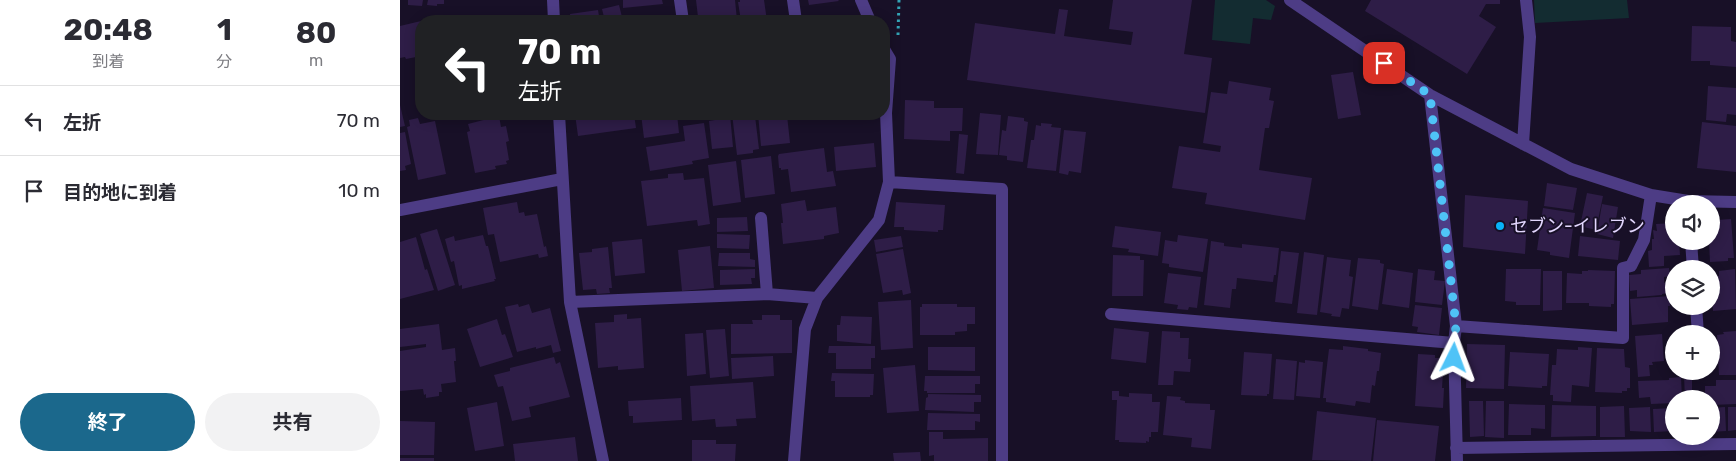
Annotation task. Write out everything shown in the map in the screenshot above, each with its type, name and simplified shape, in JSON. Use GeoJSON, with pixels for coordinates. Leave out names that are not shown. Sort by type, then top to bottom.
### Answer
{"type":"FeatureCollection","features":[{"type":"Feature","properties":{"kind":"street"},"geometry":{"type":"LineString","coordinates":[[553,0],[554,15]]}},
{"type":"Feature","properties":{"kind":"street"},"geometry":{"type":"LineString","coordinates":[[680,0],[682,15]]}},
{"type":"Feature","properties":{"kind":"street"},"geometry":{"type":"LineString","coordinates":[[793,0],[795,15]]}},
{"type":"Feature","properties":{"kind":"street"},"geometry":{"type":"LineString","coordinates":[[861,0],[867,15]]}},
{"type":"Feature","properties":{"kind":"street"},"geometry":{"type":"LineString","coordinates":[[1290,0],[1430,95],[1571,169],[1651,195],[1665,198]]}},
{"type":"Feature","properties":{"kind":"street"},"geometry":{"type":"LineString","coordinates":[[1523,144],[1530,37],[1526,0]]}},
{"type":"Feature","properties":{"kind":"street"},"geometry":{"type":"LineString","coordinates":[[1430,95],[1456,326],[1454,343],[1457,455],[1736,444]]}},
{"type":"Feature","properties":{"kind":"street"},"geometry":{"type":"LineString","coordinates":[[559,120],[570,302],[603,461]]}},
{"type":"Feature","properties":{"kind":"street"},"geometry":{"type":"LineString","coordinates":[[794,461],[805,329],[817,298],[879,220],[889,182],[886,120]]}},
{"type":"Feature","properties":{"kind":"street"},"geometry":{"type":"LineString","coordinates":[[400,210],[562,178]]}},
{"type":"Feature","properties":{"kind":"street"},"geometry":{"type":"LineString","coordinates":[[889,182],[1002,189],[1002,461]]}},
{"type":"Feature","properties":{"kind":"street"},"geometry":{"type":"LineString","coordinates":[[1456,326],[1623,338],[1623,268],[1631,266],[1644,240],[1651,195]]}},
{"type":"Feature","properties":{"kind":"street"},"geometry":{"type":"LineString","coordinates":[[1720,202],[1736,202]]}},
{"type":"Feature","properties":{"kind":"street"},"geometry":{"type":"LineString","coordinates":[[761,218],[767,294]]}},
{"type":"Feature","properties":{"kind":"street"},"geometry":{"type":"LineString","coordinates":[[570,302],[767,294],[817,298]]}},
{"type":"Feature","properties":{"kind":"street"},"geometry":{"type":"LineString","coordinates":[[1110,314],[1454,343]]}},
{"type":"Feature","properties":{"kind":"path"},"geometry":{"type":"LineString","coordinates":[[890,49],[898,36],[899,0]]}},
{"type":"Feature","properties":{"kind":"green space"},"geometry":{"type":"Polygon","coordinates":[[[1215,0],[1266,0],[1275,6],[1271,20],[1253,18],[1250,44],[1212,40],[1215,0]]]}},
{"type":"Feature","properties":{"kind":"green space"},"geometry":{"type":"Polygon","coordinates":[[[1534,0],[1627,0],[1629,18],[1535,23],[1534,0]]]}},
{"type":"Feature","properties":{"kind":"building"},"geometry":{"type":"Polygon","coordinates":[[[408,0],[423,0],[422,6],[408,5],[408,0]]]}},
{"type":"Feature","properties":{"kind":"building"},"geometry":{"type":"Polygon","coordinates":[[[428,0],[444,0],[444,4],[437,4],[437,6],[427,5],[428,0]]]}},
{"type":"Feature","properties":{"kind":"building"},"geometry":{"type":"Polygon","coordinates":[[[623,0],[662,0],[663,4],[623,8],[623,0]]]}},
{"type":"Feature","properties":{"kind":"building"},"geometry":{"type":"Polygon","coordinates":[[[696,0],[735,0],[736,15],[698,15],[696,0]]]}},
{"type":"Feature","properties":{"kind":"building"},"geometry":{"type":"Polygon","coordinates":[[[740,0],[764,0],[766,15],[740,15],[738,2],[740,0]]]}},
{"type":"Feature","properties":{"kind":"building"},"geometry":{"type":"Polygon","coordinates":[[[808,0],[838,0],[839,1],[809,5],[808,0]]]}},
{"type":"Feature","properties":{"kind":"building"},"geometry":{"type":"Polygon","coordinates":[[[1113,0],[1192,0],[1184,54],[1212,58],[1205,113],[967,80],[975,23],[1055,34],[1059,9],[1068,10],[1064,36],[1131,45],[1133,32],[1109,29],[1113,0]]]}},
{"type":"Feature","properties":{"kind":"building"},"geometry":{"type":"Polygon","coordinates":[[[1371,0],[1500,0],[1500,4],[1486,4],[1479,16],[1496,27],[1467,74],[1365,11],[1371,0]]]}},
{"type":"Feature","properties":{"kind":"building"},"geometry":{"type":"Polygon","coordinates":[[[619,5],[622,15],[604,15],[602,9],[619,5]]]}},
{"type":"Feature","properties":{"kind":"building"},"geometry":{"type":"Polygon","coordinates":[[[598,10],[599,15],[570,15],[598,10]]]}},
{"type":"Feature","properties":{"kind":"building"},"geometry":{"type":"Polygon","coordinates":[[[415,22],[415,57],[400,58],[400,26],[415,22]]]}},
{"type":"Feature","properties":{"kind":"building"},"geometry":{"type":"Polygon","coordinates":[[[1692,26],[1731,27],[1731,41],[1736,42],[1736,67],[1710,65],[1710,61],[1691,61],[1692,26]]]}},
{"type":"Feature","properties":{"kind":"building"},"geometry":{"type":"Polygon","coordinates":[[[1353,72],[1361,115],[1338,119],[1331,75],[1353,72]]]}},
{"type":"Feature","properties":{"kind":"building"},"geometry":{"type":"Polygon","coordinates":[[[1229,81],[1271,88],[1269,100],[1274,101],[1269,128],[1265,128],[1259,170],[1312,178],[1305,220],[1205,204],[1207,193],[1172,188],[1179,146],[1220,152],[1221,146],[1203,143],[1211,92],[1227,94],[1229,81]]]}},
{"type":"Feature","properties":{"kind":"building"},"geometry":{"type":"Polygon","coordinates":[[[1708,86],[1736,88],[1736,115],[1727,114],[1726,122],[1706,120],[1708,86]]]}},
{"type":"Feature","properties":{"kind":"building"},"geometry":{"type":"Polygon","coordinates":[[[905,100],[934,101],[934,108],[963,108],[962,131],[950,131],[950,141],[904,139],[905,100]]]}},
{"type":"Feature","properties":{"kind":"building"},"geometry":{"type":"Polygon","coordinates":[[[400,105],[405,126],[400,127],[400,105]]]}},
{"type":"Feature","properties":{"kind":"building"},"geometry":{"type":"Polygon","coordinates":[[[980,113],[1001,115],[998,155],[976,154],[980,113]]]}},
{"type":"Feature","properties":{"kind":"building"},"geometry":{"type":"Polygon","coordinates":[[[1008,116],[1024,118],[1024,121],[1028,122],[1023,162],[1007,160],[1007,156],[999,155],[1002,130],[1006,131],[1008,116]]]}},
{"type":"Feature","properties":{"kind":"building"},"geometry":{"type":"Polygon","coordinates":[[[409,120],[419,120],[420,124],[435,121],[446,174],[418,180],[407,127],[410,126],[409,120]]]}},
{"type":"Feature","properties":{"kind":"building"},"geometry":{"type":"Polygon","coordinates":[[[484,120],[500,120],[501,127],[506,126],[509,141],[506,142],[509,160],[506,161],[507,164],[495,166],[496,169],[475,173],[467,132],[470,131],[468,124],[484,120]]]}},
{"type":"Feature","properties":{"kind":"building"},"geometry":{"type":"Polygon","coordinates":[[[576,120],[635,120],[636,128],[578,136],[576,120]]]}},
{"type":"Feature","properties":{"kind":"building"},"geometry":{"type":"Polygon","coordinates":[[[642,120],[678,120],[679,133],[644,138],[642,120]]]}},
{"type":"Feature","properties":{"kind":"building"},"geometry":{"type":"Polygon","coordinates":[[[731,120],[733,147],[712,149],[709,121],[731,120]]]}},
{"type":"Feature","properties":{"kind":"building"},"geometry":{"type":"Polygon","coordinates":[[[733,120],[755,120],[759,149],[753,150],[753,153],[737,155],[733,120]]]}},
{"type":"Feature","properties":{"kind":"building"},"geometry":{"type":"Polygon","coordinates":[[[759,120],[788,120],[790,143],[761,146],[759,120]]]}},
{"type":"Feature","properties":{"kind":"building"},"geometry":{"type":"Polygon","coordinates":[[[1702,122],[1736,126],[1736,172],[1697,168],[1702,122]]]}},
{"type":"Feature","properties":{"kind":"building"},"geometry":{"type":"Polygon","coordinates":[[[704,123],[709,158],[692,161],[693,164],[650,171],[646,147],[685,141],[683,126],[704,123]]]}},
{"type":"Feature","properties":{"kind":"building"},"geometry":{"type":"Polygon","coordinates":[[[1041,123],[1052,124],[1051,127],[1061,128],[1056,171],[1027,168],[1031,140],[1034,140],[1036,125],[1041,126],[1041,123]]]}},
{"type":"Feature","properties":{"kind":"building"},"geometry":{"type":"Polygon","coordinates":[[[1064,130],[1086,132],[1081,173],[1069,171],[1068,175],[1059,173],[1064,130]]]}},
{"type":"Feature","properties":{"kind":"building"},"geometry":{"type":"Polygon","coordinates":[[[405,132],[411,164],[405,166],[406,170],[400,171],[400,133],[405,132]]]}},
{"type":"Feature","properties":{"kind":"building"},"geometry":{"type":"Polygon","coordinates":[[[959,134],[968,135],[964,174],[956,173],[959,134]]]}},
{"type":"Feature","properties":{"kind":"building"},"geometry":{"type":"Polygon","coordinates":[[[874,143],[876,167],[836,171],[834,147],[874,143]]]}},
{"type":"Feature","properties":{"kind":"building"},"geometry":{"type":"Polygon","coordinates":[[[824,148],[827,172],[833,171],[836,186],[791,192],[788,169],[781,170],[779,168],[779,154],[824,148]]]}},
{"type":"Feature","properties":{"kind":"building"},"geometry":{"type":"Polygon","coordinates":[[[771,156],[775,194],[745,198],[741,160],[771,156]]]}},
{"type":"Feature","properties":{"kind":"building"},"geometry":{"type":"Polygon","coordinates":[[[736,161],[741,202],[713,206],[708,165],[736,161]]]}},
{"type":"Feature","properties":{"kind":"building"},"geometry":{"type":"Polygon","coordinates":[[[683,173],[684,180],[704,178],[710,224],[698,226],[697,220],[647,226],[641,181],[668,178],[668,174],[683,173]]]}},
{"type":"Feature","properties":{"kind":"building"},"geometry":{"type":"Polygon","coordinates":[[[1547,183],[1577,188],[1573,210],[1544,206],[1547,183]]]}},
{"type":"Feature","properties":{"kind":"building"},"geometry":{"type":"Polygon","coordinates":[[[1587,193],[1603,196],[1596,230],[1580,226],[1587,193]]]}},
{"type":"Feature","properties":{"kind":"building"},"geometry":{"type":"Polygon","coordinates":[[[1465,195],[1528,201],[1525,254],[1463,247],[1465,195]]]}},
{"type":"Feature","properties":{"kind":"building"},"geometry":{"type":"Polygon","coordinates":[[[805,200],[807,211],[836,207],[839,233],[824,236],[824,239],[783,244],[781,204],[805,200]]]}},
{"type":"Feature","properties":{"kind":"building"},"geometry":{"type":"Polygon","coordinates":[[[517,202],[519,213],[524,212],[525,216],[537,214],[544,247],[546,246],[548,256],[539,258],[538,254],[500,262],[494,234],[488,235],[483,208],[517,202]]]}},
{"type":"Feature","properties":{"kind":"building"},"geometry":{"type":"Polygon","coordinates":[[[896,202],[945,205],[943,230],[938,230],[938,232],[904,230],[904,227],[894,227],[896,202]]]}},
{"type":"Feature","properties":{"kind":"building"},"geometry":{"type":"Polygon","coordinates":[[[1602,204],[1618,207],[1613,238],[1597,234],[1602,204]]]}},
{"type":"Feature","properties":{"kind":"building"},"geometry":{"type":"Polygon","coordinates":[[[1543,208],[1575,213],[1569,258],[1550,255],[1550,252],[1537,250],[1543,208]]]}},
{"type":"Feature","properties":{"kind":"building"},"geometry":{"type":"Polygon","coordinates":[[[747,217],[748,231],[717,232],[717,218],[747,217]]]}},
{"type":"Feature","properties":{"kind":"building"},"geometry":{"type":"Polygon","coordinates":[[[1731,219],[1734,258],[1728,258],[1728,261],[1710,260],[1709,250],[1720,250],[1720,220],[1731,219]]]}},
{"type":"Feature","properties":{"kind":"building"},"geometry":{"type":"Polygon","coordinates":[[[1656,224],[1665,224],[1665,250],[1680,250],[1680,255],[1664,256],[1664,266],[1649,267],[1648,251],[1652,250],[1653,230],[1657,231],[1656,224]]]}},
{"type":"Feature","properties":{"kind":"building"},"geometry":{"type":"Polygon","coordinates":[[[1115,226],[1161,232],[1158,256],[1128,252],[1129,249],[1112,247],[1115,226]]]}},
{"type":"Feature","properties":{"kind":"building"},"geometry":{"type":"Polygon","coordinates":[[[437,229],[455,285],[438,291],[420,234],[437,229]]]}},
{"type":"Feature","properties":{"kind":"building"},"geometry":{"type":"Polygon","coordinates":[[[717,234],[750,235],[749,249],[717,248],[717,234]]]}},
{"type":"Feature","properties":{"kind":"building"},"geometry":{"type":"Polygon","coordinates":[[[483,235],[486,246],[488,246],[496,279],[494,279],[495,281],[462,289],[462,285],[459,286],[454,261],[451,262],[445,239],[454,236],[455,241],[483,235]]]}},
{"type":"Feature","properties":{"kind":"building"},"geometry":{"type":"Polygon","coordinates":[[[1178,235],[1208,239],[1203,272],[1169,267],[1169,264],[1162,263],[1165,240],[1177,242],[1178,235]]]}},
{"type":"Feature","properties":{"kind":"building"},"geometry":{"type":"Polygon","coordinates":[[[901,236],[903,247],[876,252],[874,240],[901,236]]]}},
{"type":"Feature","properties":{"kind":"building"},"geometry":{"type":"Polygon","coordinates":[[[1580,236],[1620,241],[1618,260],[1578,256],[1580,236]]]}},
{"type":"Feature","properties":{"kind":"building"},"geometry":{"type":"Polygon","coordinates":[[[416,237],[425,270],[427,269],[434,290],[400,299],[400,242],[416,237]]]}},
{"type":"Feature","properties":{"kind":"building"},"geometry":{"type":"Polygon","coordinates":[[[642,239],[645,273],[615,276],[612,242],[642,239]]]}},
{"type":"Feature","properties":{"kind":"building"},"geometry":{"type":"Polygon","coordinates":[[[1211,241],[1224,243],[1224,246],[1242,248],[1242,244],[1279,248],[1276,275],[1274,275],[1273,282],[1237,278],[1236,289],[1232,289],[1230,308],[1204,305],[1211,241]]]}},
{"type":"Feature","properties":{"kind":"building"},"geometry":{"type":"Polygon","coordinates":[[[710,246],[714,288],[682,291],[678,250],[710,246]]]}},
{"type":"Feature","properties":{"kind":"building"},"geometry":{"type":"Polygon","coordinates":[[[608,247],[612,288],[609,288],[610,293],[597,294],[596,289],[583,290],[579,253],[592,252],[592,249],[608,247]]]}},
{"type":"Feature","properties":{"kind":"building"},"geometry":{"type":"Polygon","coordinates":[[[903,249],[911,293],[903,295],[902,290],[883,293],[876,254],[903,249]]]}},
{"type":"Feature","properties":{"kind":"building"},"geometry":{"type":"Polygon","coordinates":[[[1281,251],[1299,253],[1292,304],[1275,302],[1281,251]]]}},
{"type":"Feature","properties":{"kind":"building"},"geometry":{"type":"Polygon","coordinates":[[[1304,252],[1324,255],[1317,315],[1297,313],[1304,252]]]}},
{"type":"Feature","properties":{"kind":"building"},"geometry":{"type":"Polygon","coordinates":[[[719,253],[750,253],[750,259],[755,260],[755,267],[718,266],[719,253]]]}},
{"type":"Feature","properties":{"kind":"building"},"geometry":{"type":"Polygon","coordinates":[[[1113,255],[1140,256],[1140,260],[1144,260],[1143,296],[1112,296],[1113,255]]]}},
{"type":"Feature","properties":{"kind":"building"},"geometry":{"type":"Polygon","coordinates":[[[1327,257],[1351,260],[1349,276],[1353,277],[1349,309],[1342,308],[1340,317],[1320,312],[1327,257]]]}},
{"type":"Feature","properties":{"kind":"building"},"geometry":{"type":"Polygon","coordinates":[[[1358,258],[1380,260],[1380,263],[1384,264],[1378,310],[1352,306],[1358,258]]]}},
{"type":"Feature","properties":{"kind":"building"},"geometry":{"type":"Polygon","coordinates":[[[1665,268],[1665,294],[1637,297],[1637,290],[1630,291],[1629,275],[1641,274],[1641,270],[1665,268]]]}},
{"type":"Feature","properties":{"kind":"building"},"geometry":{"type":"Polygon","coordinates":[[[755,269],[755,278],[751,278],[752,284],[720,285],[720,270],[755,269]]]}},
{"type":"Feature","properties":{"kind":"building"},"geometry":{"type":"Polygon","coordinates":[[[1387,269],[1413,273],[1409,308],[1382,304],[1387,269]]]}},
{"type":"Feature","properties":{"kind":"building"},"geometry":{"type":"Polygon","coordinates":[[[1418,269],[1435,271],[1434,280],[1445,281],[1442,305],[1415,302],[1418,269]]]}},
{"type":"Feature","properties":{"kind":"building"},"geometry":{"type":"Polygon","coordinates":[[[1506,269],[1541,269],[1540,305],[1516,305],[1516,302],[1505,301],[1506,269]]]}},
{"type":"Feature","properties":{"kind":"building"},"geometry":{"type":"Polygon","coordinates":[[[1735,269],[1736,309],[1720,310],[1720,271],[1735,269]]]}},
{"type":"Feature","properties":{"kind":"building"},"geometry":{"type":"Polygon","coordinates":[[[1543,271],[1562,271],[1562,310],[1543,311],[1543,271]]]}},
{"type":"Feature","properties":{"kind":"building"},"geometry":{"type":"Polygon","coordinates":[[[1582,271],[1615,271],[1614,304],[1611,304],[1611,307],[1589,306],[1589,303],[1566,303],[1567,273],[1582,274],[1582,271]]]}},
{"type":"Feature","properties":{"kind":"building"},"geometry":{"type":"Polygon","coordinates":[[[1168,273],[1201,277],[1197,308],[1189,307],[1188,310],[1177,309],[1178,305],[1164,303],[1168,273]]]}},
{"type":"Feature","properties":{"kind":"building"},"geometry":{"type":"Polygon","coordinates":[[[1665,296],[1665,315],[1668,315],[1668,322],[1632,325],[1630,299],[1665,296]]]}},
{"type":"Feature","properties":{"kind":"building"},"geometry":{"type":"Polygon","coordinates":[[[911,300],[913,348],[881,350],[878,302],[911,300]]]}},
{"type":"Feature","properties":{"kind":"building"},"geometry":{"type":"Polygon","coordinates":[[[518,304],[519,307],[529,304],[532,313],[550,308],[561,351],[553,353],[551,345],[517,352],[505,307],[518,304]]]}},
{"type":"Feature","properties":{"kind":"building"},"geometry":{"type":"Polygon","coordinates":[[[922,304],[957,304],[957,307],[975,307],[975,324],[967,324],[967,331],[955,332],[955,335],[920,335],[920,307],[922,307],[922,304]]]}},
{"type":"Feature","properties":{"kind":"building"},"geometry":{"type":"Polygon","coordinates":[[[1415,305],[1442,308],[1439,335],[1417,332],[1418,327],[1412,326],[1415,305]]]}},
{"type":"Feature","properties":{"kind":"building"},"geometry":{"type":"Polygon","coordinates":[[[627,314],[627,319],[641,318],[644,368],[618,370],[618,366],[598,368],[595,323],[614,322],[614,315],[627,314]]]}},
{"type":"Feature","properties":{"kind":"building"},"geometry":{"type":"Polygon","coordinates":[[[762,315],[780,315],[780,320],[792,320],[792,353],[731,354],[731,324],[753,324],[752,320],[762,320],[762,315]]]}},
{"type":"Feature","properties":{"kind":"building"},"geometry":{"type":"Polygon","coordinates":[[[841,316],[872,317],[871,344],[837,341],[837,325],[840,325],[841,316]]]}},
{"type":"Feature","properties":{"kind":"building"},"geometry":{"type":"Polygon","coordinates":[[[497,319],[502,335],[505,334],[513,357],[480,367],[467,329],[497,319]]]}},
{"type":"Feature","properties":{"kind":"building"},"geometry":{"type":"Polygon","coordinates":[[[439,324],[442,350],[455,348],[456,382],[441,384],[442,392],[439,392],[439,396],[426,398],[423,389],[400,391],[400,351],[426,347],[426,344],[400,347],[400,329],[439,324]]]}},
{"type":"Feature","properties":{"kind":"building"},"geometry":{"type":"Polygon","coordinates":[[[1114,328],[1149,332],[1146,363],[1111,359],[1114,328]]]}},
{"type":"Feature","properties":{"kind":"building"},"geometry":{"type":"Polygon","coordinates":[[[725,329],[729,376],[710,378],[706,330],[725,329]]]}},
{"type":"Feature","properties":{"kind":"building"},"geometry":{"type":"Polygon","coordinates":[[[1162,331],[1180,332],[1180,338],[1189,338],[1188,359],[1191,359],[1190,372],[1174,371],[1173,385],[1158,385],[1162,331]]]}},
{"type":"Feature","properties":{"kind":"building"},"geometry":{"type":"Polygon","coordinates":[[[1736,331],[1736,375],[1720,375],[1720,335],[1724,334],[1723,332],[1736,331]]]}},
{"type":"Feature","properties":{"kind":"building"},"geometry":{"type":"Polygon","coordinates":[[[703,333],[706,374],[687,376],[685,334],[703,333]]]}},
{"type":"Feature","properties":{"kind":"building"},"geometry":{"type":"Polygon","coordinates":[[[1662,334],[1664,361],[1652,362],[1653,365],[1649,365],[1650,376],[1638,377],[1635,336],[1662,334]]]}},
{"type":"Feature","properties":{"kind":"building"},"geometry":{"type":"Polygon","coordinates":[[[1467,344],[1505,345],[1504,389],[1466,388],[1467,344]]]}},
{"type":"Feature","properties":{"kind":"building"},"geometry":{"type":"Polygon","coordinates":[[[829,346],[875,346],[875,358],[871,358],[871,369],[836,369],[836,353],[828,353],[829,346]]]}},
{"type":"Feature","properties":{"kind":"building"},"geometry":{"type":"Polygon","coordinates":[[[1343,346],[1368,349],[1368,351],[1381,353],[1375,386],[1372,385],[1370,403],[1356,401],[1355,406],[1326,402],[1326,398],[1323,398],[1329,349],[1343,350],[1343,346]]]}},
{"type":"Feature","properties":{"kind":"building"},"geometry":{"type":"Polygon","coordinates":[[[928,347],[975,347],[975,371],[928,370],[928,347]]]}},
{"type":"Feature","properties":{"kind":"building"},"geometry":{"type":"Polygon","coordinates":[[[1578,347],[1592,348],[1589,387],[1572,385],[1571,402],[1553,401],[1553,395],[1550,395],[1552,365],[1556,365],[1557,349],[1578,350],[1578,347]]]}},
{"type":"Feature","properties":{"kind":"building"},"geometry":{"type":"Polygon","coordinates":[[[1597,348],[1624,349],[1625,367],[1630,368],[1630,388],[1627,388],[1627,391],[1622,391],[1622,393],[1595,392],[1597,348]]]}},
{"type":"Feature","properties":{"kind":"building"},"geometry":{"type":"Polygon","coordinates":[[[1244,352],[1272,354],[1269,394],[1267,396],[1241,395],[1244,352]]]}},
{"type":"Feature","properties":{"kind":"building"},"geometry":{"type":"Polygon","coordinates":[[[1510,352],[1549,354],[1547,386],[1542,386],[1542,388],[1508,386],[1510,352]]]}},
{"type":"Feature","properties":{"kind":"building"},"geometry":{"type":"Polygon","coordinates":[[[1418,354],[1435,355],[1435,358],[1444,358],[1443,408],[1415,406],[1418,354]]]}},
{"type":"Feature","properties":{"kind":"building"},"geometry":{"type":"Polygon","coordinates":[[[773,356],[774,376],[732,379],[731,358],[773,356]]]}},
{"type":"Feature","properties":{"kind":"building"},"geometry":{"type":"Polygon","coordinates":[[[554,357],[556,364],[560,362],[570,397],[529,407],[531,417],[512,421],[503,386],[498,387],[494,375],[510,371],[510,368],[554,357]]]}},
{"type":"Feature","properties":{"kind":"building"},"geometry":{"type":"Polygon","coordinates":[[[1276,359],[1297,361],[1294,400],[1273,399],[1276,359]]]}},
{"type":"Feature","properties":{"kind":"building"},"geometry":{"type":"Polygon","coordinates":[[[1305,360],[1323,362],[1320,398],[1296,396],[1299,362],[1305,363],[1305,360]]]}},
{"type":"Feature","properties":{"kind":"building"},"geometry":{"type":"Polygon","coordinates":[[[915,365],[919,411],[887,413],[883,368],[915,365]]]}},
{"type":"Feature","properties":{"kind":"building"},"geometry":{"type":"Polygon","coordinates":[[[832,373],[874,374],[873,395],[870,395],[870,397],[835,397],[835,381],[831,381],[832,373]]]}},
{"type":"Feature","properties":{"kind":"building"},"geometry":{"type":"Polygon","coordinates":[[[925,376],[980,376],[980,384],[975,384],[975,393],[927,393],[927,391],[924,391],[925,376]]]}},
{"type":"Feature","properties":{"kind":"building"},"geometry":{"type":"Polygon","coordinates":[[[1681,380],[1682,390],[1665,390],[1665,403],[1651,404],[1650,397],[1639,398],[1638,381],[1681,380]]]}},
{"type":"Feature","properties":{"kind":"building"},"geometry":{"type":"Polygon","coordinates":[[[1684,380],[1692,380],[1692,390],[1685,390],[1684,380]]]}},
{"type":"Feature","properties":{"kind":"building"},"geometry":{"type":"Polygon","coordinates":[[[1716,380],[1736,380],[1736,404],[1720,405],[1720,390],[1705,390],[1705,386],[1716,386],[1716,380]]]}},
{"type":"Feature","properties":{"kind":"building"},"geometry":{"type":"Polygon","coordinates":[[[753,382],[756,418],[736,419],[737,426],[716,427],[715,419],[692,421],[690,386],[753,382]]]}},
{"type":"Feature","properties":{"kind":"building"},"geometry":{"type":"Polygon","coordinates":[[[1112,391],[1119,391],[1119,396],[1129,397],[1129,393],[1152,394],[1152,402],[1160,402],[1158,432],[1151,432],[1149,442],[1119,442],[1119,440],[1115,440],[1117,400],[1112,400],[1112,391]]]}},
{"type":"Feature","properties":{"kind":"building"},"geometry":{"type":"Polygon","coordinates":[[[928,394],[981,395],[981,402],[974,402],[974,412],[925,410],[928,394]]]}},
{"type":"Feature","properties":{"kind":"building"},"geometry":{"type":"Polygon","coordinates":[[[1167,396],[1181,397],[1180,400],[1185,401],[1185,403],[1210,404],[1210,410],[1215,410],[1211,449],[1191,447],[1192,438],[1163,435],[1167,396]]]}},
{"type":"Feature","properties":{"kind":"building"},"geometry":{"type":"Polygon","coordinates":[[[681,398],[682,420],[633,423],[633,416],[629,416],[628,401],[681,398]]]}},
{"type":"Feature","properties":{"kind":"building"},"geometry":{"type":"Polygon","coordinates":[[[1469,401],[1483,401],[1484,436],[1470,437],[1469,401]]]}},
{"type":"Feature","properties":{"kind":"building"},"geometry":{"type":"Polygon","coordinates":[[[1486,401],[1504,401],[1504,438],[1485,437],[1486,401]]]}},
{"type":"Feature","properties":{"kind":"building"},"geometry":{"type":"Polygon","coordinates":[[[497,402],[504,446],[475,451],[467,408],[497,402]]]}},
{"type":"Feature","properties":{"kind":"building"},"geometry":{"type":"Polygon","coordinates":[[[1509,404],[1545,405],[1545,429],[1531,428],[1531,435],[1508,435],[1509,404]]]}},
{"type":"Feature","properties":{"kind":"building"},"geometry":{"type":"Polygon","coordinates":[[[1552,405],[1596,406],[1596,436],[1551,437],[1552,405]]]}},
{"type":"Feature","properties":{"kind":"building"},"geometry":{"type":"Polygon","coordinates":[[[1624,406],[1625,437],[1600,437],[1600,407],[1624,406]]]}},
{"type":"Feature","properties":{"kind":"building"},"geometry":{"type":"Polygon","coordinates":[[[1650,407],[1651,432],[1630,431],[1629,408],[1650,407]]]}},
{"type":"Feature","properties":{"kind":"building"},"geometry":{"type":"Polygon","coordinates":[[[1720,407],[1725,407],[1726,431],[1720,431],[1720,407]]]}},
{"type":"Feature","properties":{"kind":"building"},"geometry":{"type":"Polygon","coordinates":[[[1728,407],[1736,407],[1736,430],[1728,431],[1728,407]]]}},
{"type":"Feature","properties":{"kind":"building"},"geometry":{"type":"Polygon","coordinates":[[[1665,408],[1665,431],[1654,432],[1653,409],[1665,408]]]}},
{"type":"Feature","properties":{"kind":"building"},"geometry":{"type":"Polygon","coordinates":[[[1317,411],[1376,418],[1371,461],[1312,460],[1317,411]]]}},
{"type":"Feature","properties":{"kind":"building"},"geometry":{"type":"Polygon","coordinates":[[[928,413],[980,414],[980,422],[975,421],[975,430],[927,430],[928,413]]]}},
{"type":"Feature","properties":{"kind":"building"},"geometry":{"type":"Polygon","coordinates":[[[1377,420],[1439,426],[1435,461],[1373,461],[1377,420]]]}},
{"type":"Feature","properties":{"kind":"building"},"geometry":{"type":"Polygon","coordinates":[[[400,421],[435,422],[434,455],[400,455],[400,421]]]}},
{"type":"Feature","properties":{"kind":"building"},"geometry":{"type":"Polygon","coordinates":[[[929,432],[943,432],[943,439],[988,438],[988,461],[934,461],[934,455],[929,456],[929,432]]]}},
{"type":"Feature","properties":{"kind":"building"},"geometry":{"type":"Polygon","coordinates":[[[575,437],[578,461],[515,461],[513,444],[575,437]]]}},
{"type":"Feature","properties":{"kind":"building"},"geometry":{"type":"Polygon","coordinates":[[[692,440],[716,440],[716,444],[736,444],[735,461],[692,461],[692,440]]]}},
{"type":"Feature","properties":{"kind":"building"},"geometry":{"type":"Polygon","coordinates":[[[920,452],[921,461],[894,461],[893,453],[920,452]]]}},
{"type":"Feature","properties":{"kind":"building"},"geometry":{"type":"Polygon","coordinates":[[[400,458],[434,458],[434,461],[400,461],[400,458]]]}},
{"type":"Feature","properties":{"kind":"place","name":"セブン-イレブン"},"geometry":{"type":"Point","coordinates":[1500,226]}},
{"type":"Feature","properties":{"kind":"route"},"geometry":{"type":"LineString","coordinates":[[1384,63],[1430,95],[1456,326],[1454,358]]}}]}
